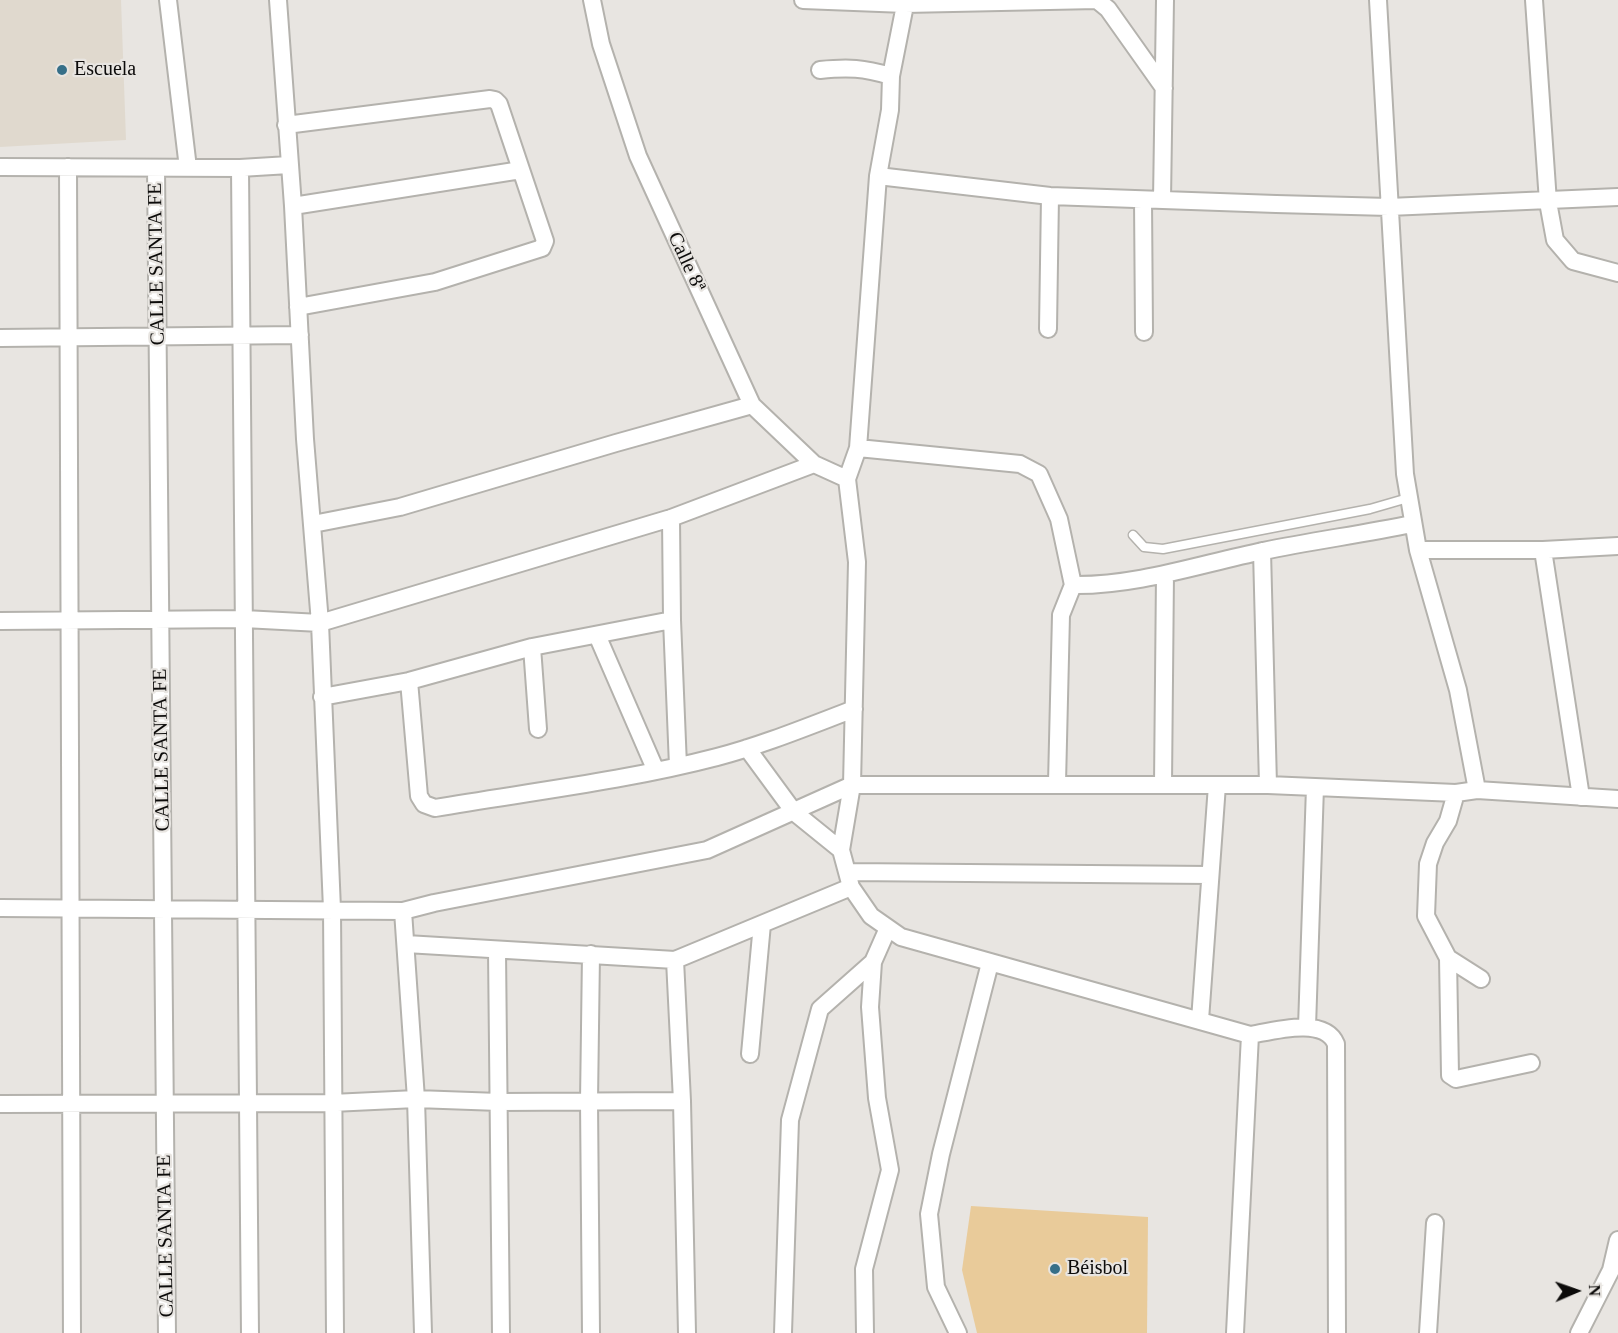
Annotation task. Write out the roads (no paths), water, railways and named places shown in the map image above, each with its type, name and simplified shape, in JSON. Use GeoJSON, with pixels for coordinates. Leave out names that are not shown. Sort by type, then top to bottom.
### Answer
{"type":"FeatureCollection","features":[{"type":"Feature","properties":{"kind":"street"},"geometry":{"type":"LineString","coordinates":[[168,0],[188,168]]}},
{"type":"Feature","properties":{"kind":"street"},"geometry":{"type":"LineString","coordinates":[[278,0],[293,206],[305,439],[320,624],[332,909],[335,1333]]}},
{"type":"Feature","properties":{"kind":"street","name":"Calle 8ª"},"geometry":{"type":"LineString","coordinates":[[592,0],[601,44],[638,156],[752,405],[814,464],[847,479]]}},
{"type":"Feature","properties":{"kind":"street"},"geometry":{"type":"LineString","coordinates":[[802,0],[905,2],[1097,0],[1108,9],[1164,88]]}},
{"type":"Feature","properties":{"kind":"street"},"geometry":{"type":"LineString","coordinates":[[1162,200],[1165,0]]}},
{"type":"Feature","properties":{"kind":"street"},"geometry":{"type":"LineString","coordinates":[[1378,0],[1408,498],[1418,550],[1458,690],[1477,790]]}},
{"type":"Feature","properties":{"kind":"street"},"geometry":{"type":"LineString","coordinates":[[1534,0],[1548,202],[1555,240],[1573,261],[1618,273]]}},
{"type":"Feature","properties":{"kind":"street"},"geometry":{"type":"LineString","coordinates":[[905,2],[891,76],[890,110],[878,176],[858,448],[847,479],[857,562],[852,785],[841,850],[849,879],[871,916],[901,937],[1250,1035],[1307,1027],[1324,1030],[1333,1035],[1336,1044],[1337,1333]]}},
{"type":"Feature","properties":{"kind":"street"},"geometry":{"type":"LineString","coordinates":[[820,70],[847,67],[868,69],[891,76]]}},
{"type":"Feature","properties":{"kind":"street"},"geometry":{"type":"LineString","coordinates":[[286,125],[479,100],[495,100],[499,104],[545,241],[542,248],[435,282],[298,308]]}},
{"type":"Feature","properties":{"kind":"street"},"geometry":{"type":"LineString","coordinates":[[0,167],[240,168],[289,165]]}},
{"type":"Feature","properties":{"kind":"street"},"geometry":{"type":"LineString","coordinates":[[68,167],[72,1333]]}},
{"type":"Feature","properties":{"kind":"street","name":"CALLE SANTA FE"},"geometry":{"type":"LineString","coordinates":[[156,168],[167,1333]]}},
{"type":"Feature","properties":{"kind":"street"},"geometry":{"type":"LineString","coordinates":[[240,168],[250,1333]]}},
{"type":"Feature","properties":{"kind":"street"},"geometry":{"type":"LineString","coordinates":[[293,206],[521,170]]}},
{"type":"Feature","properties":{"kind":"street"},"geometry":{"type":"LineString","coordinates":[[878,176],[1050,196],[1389,207],[1548,202],[1618,197]]}},
{"type":"Feature","properties":{"kind":"street"},"geometry":{"type":"LineString","coordinates":[[1048,329],[1050,196]]}},
{"type":"Feature","properties":{"kind":"street"},"geometry":{"type":"LineString","coordinates":[[1143,200],[1144,332]]}},
{"type":"Feature","properties":{"kind":"street"},"geometry":{"type":"LineString","coordinates":[[0,338],[300,335]]}},
{"type":"Feature","properties":{"kind":"street"},"geometry":{"type":"LineString","coordinates":[[312,524],[400,507],[752,405]]}},
{"type":"Feature","properties":{"kind":"street"},"geometry":{"type":"LineString","coordinates":[[858,448],[1020,464],[1038,474],[1059,519],[1073,585],[1061,615],[1057,783]]}},
{"type":"Feature","properties":{"kind":"street"},"geometry":{"type":"LineString","coordinates":[[0,621],[244,619],[320,624],[671,518],[814,464]]}},
{"type":"Feature","properties":{"kind":"street"},"geometry":{"type":"LineString","coordinates":[[671,518],[672,620],[678,766]]}},
{"type":"Feature","properties":{"kind":"street"},"geometry":{"type":"LineString","coordinates":[[1073,585],[1117,582],[1165,574],[1262,551],[1412,524]]}},
{"type":"Feature","properties":{"kind":"street"},"geometry":{"type":"LineString","coordinates":[[1418,550],[1543,550],[1618,546]]}},
{"type":"Feature","properties":{"kind":"street"},"geometry":{"type":"LineString","coordinates":[[1543,550],[1581,797]]}},
{"type":"Feature","properties":{"kind":"street"},"geometry":{"type":"LineString","coordinates":[[1262,551],[1268,784]]}},
{"type":"Feature","properties":{"kind":"street"},"geometry":{"type":"LineString","coordinates":[[1163,784],[1165,574]]}},
{"type":"Feature","properties":{"kind":"street"},"geometry":{"type":"LineString","coordinates":[[322,697],[409,681],[532,647],[672,620]]}},
{"type":"Feature","properties":{"kind":"street"},"geometry":{"type":"LineString","coordinates":[[597,635],[656,771]]}},
{"type":"Feature","properties":{"kind":"street"},"geometry":{"type":"LineString","coordinates":[[532,647],[538,729]]}},
{"type":"Feature","properties":{"kind":"street"},"geometry":{"type":"LineString","coordinates":[[409,681],[419,796],[424,804],[435,808],[678,766],[747,748],[854,709]]}},
{"type":"Feature","properties":{"kind":"street"},"geometry":{"type":"LineString","coordinates":[[747,748],[794,812],[841,850]]}},
{"type":"Feature","properties":{"kind":"street"},"geometry":{"type":"LineString","coordinates":[[0,908],[404,911],[434,903],[707,850],[852,785],[1268,784],[1456,793],[1477,790],[1618,799]]}},
{"type":"Feature","properties":{"kind":"street"},"geometry":{"type":"LineString","coordinates":[[1200,1020],[1217,785]]}},
{"type":"Feature","properties":{"kind":"street"},"geometry":{"type":"LineString","coordinates":[[1307,1027],[1315,787]]}},
{"type":"Feature","properties":{"kind":"street"},"geometry":{"type":"LineString","coordinates":[[1456,793],[1448,821],[1435,843],[1428,864],[1426,916],[1448,958],[1450,1075],[1456,1079],[1531,1064]]}},
{"type":"Feature","properties":{"kind":"street"},"geometry":{"type":"LineString","coordinates":[[406,944],[675,960],[762,924],[849,879],[1210,875]]}},
{"type":"Feature","properties":{"kind":"street"},"geometry":{"type":"LineString","coordinates":[[404,911],[416,1099],[423,1333]]}},
{"type":"Feature","properties":{"kind":"street"},"geometry":{"type":"LineString","coordinates":[[750,1054],[762,924]]}},
{"type":"Feature","properties":{"kind":"street"},"geometry":{"type":"LineString","coordinates":[[865,1333],[864,1269],[890,1170],[877,1098],[870,1007],[873,962],[888,928]]}},
{"type":"Feature","properties":{"kind":"street"},"geometry":{"type":"LineString","coordinates":[[497,951],[501,1333]]}},
{"type":"Feature","properties":{"kind":"street"},"geometry":{"type":"LineString","coordinates":[[591,954],[589,1101],[591,1333]]}},
{"type":"Feature","properties":{"kind":"street"},"geometry":{"type":"LineString","coordinates":[[1448,958],[1481,979]]}},
{"type":"Feature","properties":{"kind":"street"},"geometry":{"type":"LineString","coordinates":[[675,960],[682,1101],[687,1333]]}},
{"type":"Feature","properties":{"kind":"street"},"geometry":{"type":"LineString","coordinates":[[783,1333],[790,1120],[820,1009],[873,962]]}},
{"type":"Feature","properties":{"kind":"street"},"geometry":{"type":"LineString","coordinates":[[958,1333],[936,1287],[930,1214],[941,1154],[990,963]]}},
{"type":"Feature","properties":{"kind":"street"},"geometry":{"type":"LineString","coordinates":[[1234,1333],[1250,1035]]}},
{"type":"Feature","properties":{"kind":"street"},"geometry":{"type":"LineString","coordinates":[[0,1104],[332,1102],[416,1099],[499,1102],[682,1101]]}},
{"type":"Feature","properties":{"kind":"street"},"geometry":{"type":"LineString","coordinates":[[1428,1333],[1436,1222]]}},
{"type":"Feature","properties":{"kind":"street"},"geometry":{"type":"LineString","coordinates":[[1580,1333],[1614,1272],[1618,1240]]}},
{"type":"Feature","properties":{"kind":"lane"},"geometry":{"type":"LineString","coordinates":[[1133,535],[1144,547],[1163,549],[1370,509],[1408,498]]}},
{"type":"Feature","properties":{"kind":"place","name":"Escuela"},"geometry":{"type":"Point","coordinates":[62,70]}},
{"type":"Feature","properties":{"kind":"place","name":"Béisbol"},"geometry":{"type":"Point","coordinates":[1055,1269]}}]}
